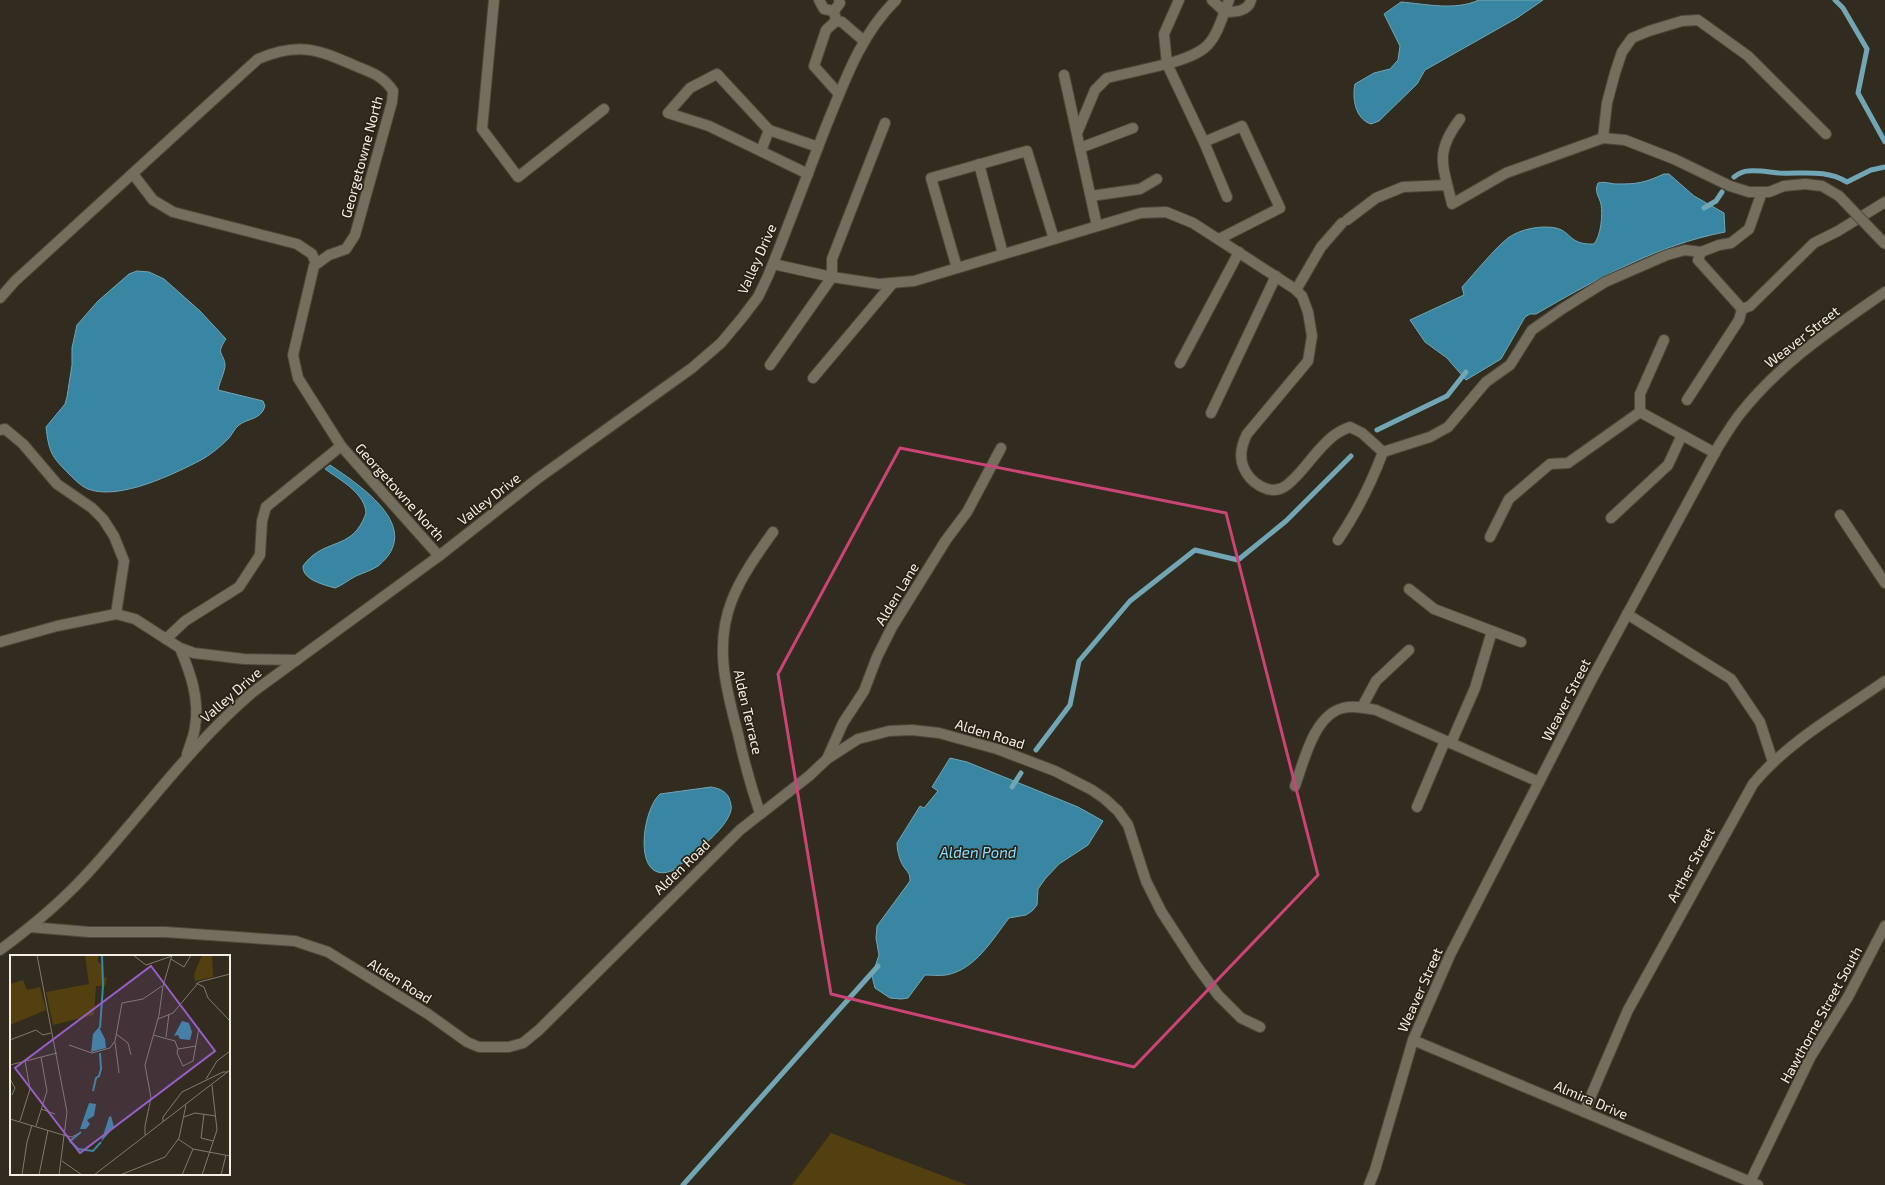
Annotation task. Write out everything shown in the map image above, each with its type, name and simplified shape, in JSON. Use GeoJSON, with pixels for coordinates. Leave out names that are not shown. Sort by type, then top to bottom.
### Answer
{"type":"FeatureCollection","features":[{"type":"Feature","properties":{"kind":"street"},"geometry":{"type":"LineString","coordinates":[[494,0],[482,129],[518,177],[604,109]]}},
{"type":"Feature","properties":{"kind":"street"},"geometry":{"type":"LineString","coordinates":[[819,0],[824,9],[835,16],[864,41]]}},
{"type":"Feature","properties":{"kind":"street"},"geometry":{"type":"LineString","coordinates":[[839,0],[840,3],[835,16],[826,30],[814,66],[839,94]]}},
{"type":"Feature","properties":{"kind":"street","name":"Valley Drive"},"geometry":{"type":"LineString","coordinates":[[0,950],[30,927],[94,866],[187,756],[230,711],[253,692],[439,556],[537,479],[692,368],[721,343],[758,296],[773,264],[839,94],[864,41],[883,13],[896,0]]}},
{"type":"Feature","properties":{"kind":"street"},"geometry":{"type":"LineString","coordinates":[[1179,0],[1164,34],[1167,64],[1204,142],[1227,197]]}},
{"type":"Feature","properties":{"kind":"street"},"geometry":{"type":"LineString","coordinates":[[1212,0],[1225,12],[1240,11],[1250,4],[1251,0]]}},
{"type":"Feature","properties":{"kind":"street"},"geometry":{"type":"LineString","coordinates":[[1077,133],[1095,90],[1107,78],[1167,64],[1200,52],[1212,42],[1229,0]]}},
{"type":"Feature","properties":{"kind":"street"},"geometry":{"type":"LineString","coordinates":[[1603,138],[1607,102],[1615,73],[1622,52],[1632,38],[1682,21],[1698,20],[1748,56],[1826,134]]}},
{"type":"Feature","properties":{"kind":"street","name":"Georgetowne North"},"geometry":{"type":"LineString","coordinates":[[0,298],[15,281],[258,59],[276,51],[300,48],[314,49],[381,77],[388,83],[393,91],[392,102],[355,236],[346,249],[329,255],[314,266],[293,355],[298,378],[341,446],[439,556]]}},
{"type":"Feature","properties":{"kind":"street"},"geometry":{"type":"LineString","coordinates":[[808,174],[709,126],[668,113],[690,88],[717,74],[769,130],[818,147]]}},
{"type":"Feature","properties":{"kind":"street"},"geometry":{"type":"LineString","coordinates":[[1064,75],[1097,226]]}},
{"type":"Feature","properties":{"kind":"street"},"geometry":{"type":"LineString","coordinates":[[1460,119],[1443,147],[1442,164],[1452,204],[1506,173],[1603,138],[1625,140],[1674,159],[1730,186],[1749,192],[1769,192],[1784,186],[1805,184],[1822,186],[1839,196],[1885,244]]}},
{"type":"Feature","properties":{"kind":"street"},"geometry":{"type":"LineString","coordinates":[[770,365],[832,277],[832,259],[885,123]]}},
{"type":"Feature","properties":{"kind":"street"},"geometry":{"type":"LineString","coordinates":[[1204,142],[1242,126],[1280,208],[1219,239]]}},
{"type":"Feature","properties":{"kind":"street"},"geometry":{"type":"LineString","coordinates":[[1080,148],[1133,128]]}},
{"type":"Feature","properties":{"kind":"street"},"geometry":{"type":"LineString","coordinates":[[761,151],[769,130]]}},
{"type":"Feature","properties":{"kind":"street"},"geometry":{"type":"LineString","coordinates":[[957,268],[931,178],[1027,151],[1054,239]]}},
{"type":"Feature","properties":{"kind":"street"},"geometry":{"type":"LineString","coordinates":[[979,164],[1003,254]]}},
{"type":"Feature","properties":{"kind":"street"},"geometry":{"type":"LineString","coordinates":[[133,174],[153,200],[173,212],[297,244],[312,254],[316,264]]}},
{"type":"Feature","properties":{"kind":"street"},"geometry":{"type":"LineString","coordinates":[[1091,196],[1140,189],[1157,179]]}},
{"type":"Feature","properties":{"kind":"street"},"geometry":{"type":"LineString","coordinates":[[1299,293],[1321,247],[1344,221],[1376,198],[1403,188],[1447,185]]}},
{"type":"Feature","properties":{"kind":"street"},"geometry":{"type":"LineString","coordinates":[[1383,452],[1430,437],[1448,427],[1486,382],[1510,365],[1532,330],[1605,282],[1684,250],[1701,252],[1719,245],[1731,243],[1749,229],[1762,192]]}},
{"type":"Feature","properties":{"kind":"street"},"geometry":{"type":"LineString","coordinates":[[1687,400],[1739,320],[1742,310],[1758,298],[1814,243],[1838,231],[1885,202]]}},
{"type":"Feature","properties":{"kind":"street"},"geometry":{"type":"LineString","coordinates":[[773,264],[832,277],[879,284],[914,281],[1097,226],[1141,214],[1166,212],[1193,224],[1219,239],[1276,276],[1299,293],[1308,312],[1312,336],[1308,361],[1247,434],[1242,445],[1241,456],[1241,461],[1246,474],[1255,483],[1264,488],[1274,489],[1286,486],[1335,434],[1350,427],[1362,433],[1383,452]]}},
{"type":"Feature","properties":{"kind":"street"},"geometry":{"type":"LineString","coordinates":[[1180,363],[1239,252]]}},
{"type":"Feature","properties":{"kind":"street"},"geometry":{"type":"LineString","coordinates":[[1701,252],[1698,260],[1742,310]]}},
{"type":"Feature","properties":{"kind":"street"},"geometry":{"type":"LineString","coordinates":[[1212,413],[1276,276]]}},
{"type":"Feature","properties":{"kind":"street"},"geometry":{"type":"LineString","coordinates":[[813,378],[893,283]]}},
{"type":"Feature","properties":{"kind":"street","name":"Weaver Street"},"geometry":{"type":"LineString","coordinates":[[1369,1185],[1375,1170],[1413,1040],[1450,955],[1491,873],[1627,614],[1715,453],[1739,415],[1763,387],[1783,367],[1827,332],[1885,292]]}},
{"type":"Feature","properties":{"kind":"street"},"geometry":{"type":"LineString","coordinates":[[1640,412],[1640,394],[1664,340]]}},
{"type":"Feature","properties":{"kind":"street"},"geometry":{"type":"LineString","coordinates":[[1640,412],[1715,453]]}},
{"type":"Feature","properties":{"kind":"street"},"geometry":{"type":"LineString","coordinates":[[1490,537],[1509,499],[1550,464],[1568,463],[1640,412]]}},
{"type":"Feature","properties":{"kind":"street"},"geometry":{"type":"LineString","coordinates":[[0,430],[5,429],[24,444],[57,484],[92,508],[103,519],[114,536],[124,561],[116,614]]}},
{"type":"Feature","properties":{"kind":"street"},"geometry":{"type":"LineString","coordinates":[[1611,518],[1668,465],[1682,435]]}},
{"type":"Feature","properties":{"kind":"street","name":"Georgetowne North"},"geometry":{"type":"LineString","coordinates":[[166,639],[185,621],[239,586],[260,554],[262,521],[266,507],[341,446]]}},
{"type":"Feature","properties":{"kind":"street","name":"Alden Lane"},"geometry":{"type":"LineString","coordinates":[[827,759],[843,723],[864,691],[877,657],[892,627],[946,540],[967,512],[1001,448]]}},
{"type":"Feature","properties":{"kind":"street"},"geometry":{"type":"LineString","coordinates":[[1338,540],[1372,483],[1383,452]]}},
{"type":"Feature","properties":{"kind":"street"},"geometry":{"type":"LineString","coordinates":[[1840,515],[1885,583]]}},
{"type":"Feature","properties":{"kind":"street","name":"Alden Terrace"},"geometry":{"type":"LineString","coordinates":[[760,813],[726,693],[722,654],[724,630],[732,600],[744,576],[773,532]]}},
{"type":"Feature","properties":{"kind":"street"},"geometry":{"type":"LineString","coordinates":[[1409,589],[1434,609],[1521,642]]}},
{"type":"Feature","properties":{"kind":"street"},"geometry":{"type":"LineString","coordinates":[[0,642],[56,626],[116,614],[135,619],[180,648],[194,653],[244,659],[297,660]]}},
{"type":"Feature","properties":{"kind":"street"},"geometry":{"type":"LineString","coordinates":[[1627,614],[1731,679],[1760,722],[1773,762]]}},
{"type":"Feature","properties":{"kind":"street"},"geometry":{"type":"LineString","coordinates":[[1417,807],[1475,688],[1492,631]]}},
{"type":"Feature","properties":{"kind":"street"},"geometry":{"type":"LineString","coordinates":[[180,648],[190,672],[196,703],[195,726],[187,756]]}},
{"type":"Feature","properties":{"kind":"street"},"geometry":{"type":"LineString","coordinates":[[1362,707],[1376,681],[1409,650]]}},
{"type":"Feature","properties":{"kind":"street","name":"Arther Street"},"geometry":{"type":"LineString","coordinates":[[1584,1112],[1595,1090],[1610,1049],[1649,970],[1739,806],[1753,784],[1773,762],[1790,748],[1885,681]]}},
{"type":"Feature","properties":{"kind":"street"},"geometry":{"type":"LineString","coordinates":[[1295,786],[1316,729],[1323,720],[1343,707],[1362,707],[1376,710],[1539,782]]}},
{"type":"Feature","properties":{"kind":"street","name":"Alden Road"},"geometry":{"type":"LineString","coordinates":[[30,927],[89,932],[165,932],[295,941],[328,952],[428,1014],[467,1042],[479,1047],[509,1047],[523,1043],[539,1030],[740,830],[809,776],[827,759],[858,739],[889,731],[912,730],[939,733],[998,749],[1055,771],[1092,790],[1105,799],[1128,825],[1146,881],[1161,911],[1196,965],[1218,995],[1241,1018],[1260,1027]]}},
{"type":"Feature","properties":{"kind":"street","name":"Hawthorne Street South"},"geometry":{"type":"LineString","coordinates":[[1754,1183],[1811,1056],[1848,997],[1885,926]]}},
{"type":"Feature","properties":{"kind":"street","name":"Almira Drive"},"geometry":{"type":"LineString","coordinates":[[1413,1040],[1754,1183]]}},
{"type":"Feature","properties":{"kind":"highlighted area"},"geometry":{"type":"Polygon","coordinates":[[[900,448],[1226,513],[1318,875],[1134,1067],[831,994],[778,674],[900,448]]]}},
{"type":"Feature","properties":{"kind":"shaded area"},"geometry":{"type":"Polygon","coordinates":[[[831,1133],[967,1185],[792,1185],[831,1133]]]}},
{"type":"Feature","properties":{"kind":"water"},"geometry":{"type":"Polygon","coordinates":[[[1479,0],[1543,0],[1517,18],[1425,70],[1417,84],[1379,121],[1371,124],[1361,118],[1356,107],[1354,95],[1355,84],[1374,73],[1390,69],[1398,60],[1400,46],[1384,14],[1401,2],[1450,6],[1479,0]]]}},
{"type":"Feature","properties":{"kind":"water"},"geometry":{"type":"Polygon","coordinates":[[[1664,174],[1669,174],[1694,196],[1724,213],[1725,232],[1675,246],[1627,265],[1536,314],[1530,314],[1525,317],[1501,359],[1466,380],[1447,358],[1425,342],[1410,320],[1464,295],[1462,287],[1503,242],[1518,232],[1537,227],[1550,227],[1565,232],[1580,242],[1594,244],[1600,230],[1602,219],[1601,204],[1597,191],[1598,183],[1636,183],[1664,174]]]}},
{"type":"Feature","properties":{"kind":"water"},"geometry":{"type":"Polygon","coordinates":[[[137,271],[149,272],[164,279],[200,311],[226,339],[221,348],[225,365],[218,390],[263,401],[265,406],[261,414],[239,425],[225,442],[201,460],[146,484],[115,492],[101,492],[88,489],[83,486],[58,463],[48,442],[46,427],[65,404],[72,365],[72,348],[77,325],[98,301],[129,274],[137,271]]]}},
{"type":"Feature","properties":{"kind":"water"},"geometry":{"type":"Polygon","coordinates":[[[330,465],[357,484],[383,509],[392,523],[395,537],[391,552],[378,566],[335,588],[310,578],[306,575],[303,566],[316,553],[351,536],[360,526],[366,513],[365,506],[357,493],[325,469],[330,465]]]}},
{"type":"Feature","properties":{"kind":"water","name":"Alden Pond"},"geometry":{"type":"Polygon","coordinates":[[[950,758],[967,762],[1078,807],[1103,821],[1088,845],[1059,864],[1045,879],[1038,889],[1037,905],[1032,911],[1026,915],[1009,918],[974,961],[956,972],[946,975],[925,975],[908,998],[890,998],[875,988],[872,976],[879,955],[876,938],[877,926],[910,881],[909,875],[900,859],[897,843],[920,806],[924,808],[938,791],[932,787],[950,758]]]}},
{"type":"Feature","properties":{"kind":"water"},"geometry":{"type":"Polygon","coordinates":[[[711,787],[724,792],[729,798],[731,810],[723,826],[707,843],[674,870],[661,873],[651,868],[646,858],[644,845],[648,816],[653,803],[660,794],[711,787]]]}},
{"type":"Feature","properties":{"kind":"waterway"},"geometry":{"type":"LineString","coordinates":[[1835,0],[1843,8],[1867,49],[1858,93],[1885,142]]}},
{"type":"Feature","properties":{"kind":"waterway"},"geometry":{"type":"LineString","coordinates":[[1734,177],[1746,171],[1814,173],[1831,175],[1847,182],[1871,170],[1885,167]]}},
{"type":"Feature","properties":{"kind":"waterway"},"geometry":{"type":"LineString","coordinates":[[1704,208],[1716,201],[1722,192]]}},
{"type":"Feature","properties":{"kind":"waterway"},"geometry":{"type":"LineString","coordinates":[[1377,430],[1447,396],[1466,372]]}},
{"type":"Feature","properties":{"kind":"waterway"},"geometry":{"type":"LineString","coordinates":[[1036,750],[1070,705],[1079,661],[1130,601],[1195,550],[1238,560],[1286,521],[1351,456]]}},
{"type":"Feature","properties":{"kind":"waterway"},"geometry":{"type":"LineString","coordinates":[[1012,787],[1021,773]]}},
{"type":"Feature","properties":{"kind":"waterway"},"geometry":{"type":"LineString","coordinates":[[683,1185],[878,966]]}}]}
